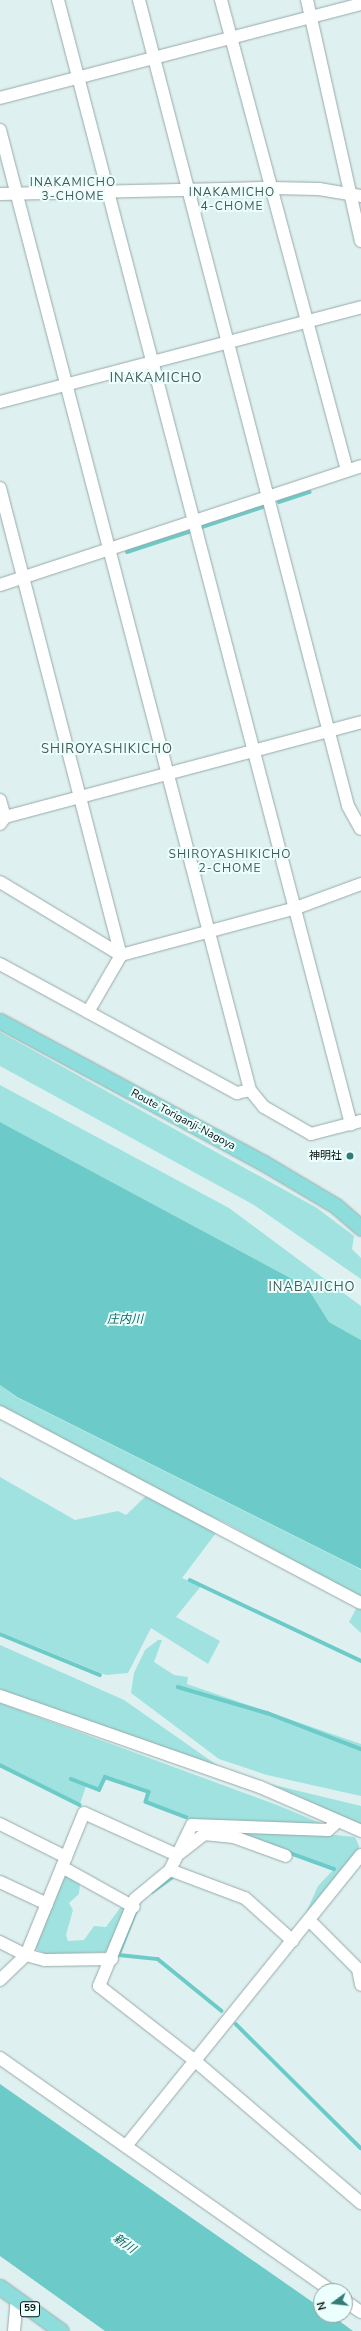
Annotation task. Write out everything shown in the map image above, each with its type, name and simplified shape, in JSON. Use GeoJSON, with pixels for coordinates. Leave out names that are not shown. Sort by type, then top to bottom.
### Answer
{"type":"FeatureCollection","features":[{"type":"Feature","properties":{"kind":"main road","name":"Route Toriganji-Nagoya"},"geometry":{"type":"LineString","coordinates":[[0,1021],[262,1162],[336,1206],[361,1228]]}},
{"type":"Feature","properties":{"kind":"main road","name":"59"},"geometry":{"type":"LineString","coordinates":[[0,2287],[61,2331]]}},
{"type":"Feature","properties":{"kind":"street"},"geometry":{"type":"LineString","coordinates":[[0,130],[250,1090],[264,1106],[312,1134],[356,1122],[296,908],[58,0]]}},
{"type":"Feature","properties":{"kind":"street"},"geometry":{"type":"LineString","coordinates":[[139,0],[348,806],[361,829]]}},
{"type":"Feature","properties":{"kind":"street"},"geometry":{"type":"LineString","coordinates":[[221,0],[347,470]]}},
{"type":"Feature","properties":{"kind":"street"},"geometry":{"type":"LineString","coordinates":[[307,0],[356,195],[361,241]]}},
{"type":"Feature","properties":{"kind":"street"},"geometry":{"type":"LineString","coordinates":[[0,98],[361,4]]}},
{"type":"Feature","properties":{"kind":"street"},"geometry":{"type":"LineString","coordinates":[[0,194],[108,193],[271,188],[356,195]]}},
{"type":"Feature","properties":{"kind":"street"},"geometry":{"type":"LineString","coordinates":[[0,402],[361,307]]}},
{"type":"Feature","properties":{"kind":"street"},"geometry":{"type":"LineString","coordinates":[[0,585],[361,466]]}},
{"type":"Feature","properties":{"kind":"street"},"geometry":{"type":"LineString","coordinates":[[0,488],[121,955],[88,1012]]}},
{"type":"Feature","properties":{"kind":"street"},"geometry":{"type":"LineString","coordinates":[[0,800],[2,821],[79,797],[361,722]]}},
{"type":"Feature","properties":{"kind":"street"},"geometry":{"type":"LineString","coordinates":[[0,882],[121,955],[296,908],[361,884]]}},
{"type":"Feature","properties":{"kind":"street"},"geometry":{"type":"LineString","coordinates":[[0,964],[237,1093],[250,1090]]}},
{"type":"Feature","properties":{"kind":"street"},"geometry":{"type":"LineString","coordinates":[[0,1412],[361,1603]]}},
{"type":"Feature","properties":{"kind":"street"},"geometry":{"type":"LineString","coordinates":[[0,1696],[260,1787],[361,1831]]}},
{"type":"Feature","properties":{"kind":"street"},"geometry":{"type":"LineString","coordinates":[[0,1980],[26,1955],[84,1813],[178,1854]]}},
{"type":"Feature","properties":{"kind":"street"},"geometry":{"type":"LineString","coordinates":[[338,1822],[328,1830],[192,1825],[170,1870],[135,1899],[134,1907],[99,1986],[194,2060],[361,2203]]}},
{"type":"Feature","properties":{"kind":"street"},"geometry":{"type":"LineString","coordinates":[[0,1824],[64,1862],[134,1907]]}},
{"type":"Feature","properties":{"kind":"street"},"geometry":{"type":"LineString","coordinates":[[178,1854],[204,1834],[234,1837],[286,1856]]}},
{"type":"Feature","properties":{"kind":"street"},"geometry":{"type":"LineString","coordinates":[[126,2146],[194,2060],[293,1941],[311,1922],[361,1855]]}},
{"type":"Feature","properties":{"kind":"street"},"geometry":{"type":"LineString","coordinates":[[170,1870],[245,1898],[293,1941]]}},
{"type":"Feature","properties":{"kind":"street"},"geometry":{"type":"LineString","coordinates":[[0,1882],[47,1904]]}},
{"type":"Feature","properties":{"kind":"street"},"geometry":{"type":"LineString","coordinates":[[311,1922],[359,1967],[361,1985]]}},
{"type":"Feature","properties":{"kind":"street"},"geometry":{"type":"LineString","coordinates":[[0,1942],[26,1955],[45,1960],[112,1959]]}},
{"type":"Feature","properties":{"kind":"street"},"geometry":{"type":"LineString","coordinates":[[0,2058],[320,2283]]}},
{"type":"Feature","properties":{"kind":"street"},"geometry":{"type":"LineString","coordinates":[[14,2331],[17,2299]]}},
{"type":"Feature","properties":{"kind":"shaded area"},"geometry":{"type":"Polygon","coordinates":[[[0,1032],[317,1208],[354,1236],[352,1249],[361,1258],[361,1279],[254,1205],[0,1066],[0,1032]]]}},
{"type":"Feature","properties":{"kind":"shaded area"},"geometry":{"type":"Polygon","coordinates":[[[0,1085],[229,1208],[361,1306],[361,1340],[329,1322],[307,1287],[0,1122],[0,1085]]]}},
{"type":"Feature","properties":{"kind":"shaded area"},"geometry":{"type":"Polygon","coordinates":[[[0,1385],[16,1397],[356,1567],[361,1570],[361,1599],[228,1524],[172,1499],[0,1408],[0,1385]]]}},
{"type":"Feature","properties":{"kind":"shaded area"},"geometry":{"type":"Polygon","coordinates":[[[0,1477],[75,1520],[118,1511],[126,1515],[147,1495],[216,1533],[182,1578],[201,1586],[176,1617],[220,1641],[208,1664],[151,1628],[128,1673],[106,1675],[0,1632],[0,1477]]]}},
{"type":"Feature","properties":{"kind":"shaded area"},"geometry":{"type":"Polygon","coordinates":[[[358,1605],[361,1607],[361,1633],[349,1622],[358,1605]]]}},
{"type":"Feature","properties":{"kind":"shaded area"},"geometry":{"type":"Polygon","coordinates":[[[158,1640],[162,1640],[154,1662],[174,1675],[188,1677],[187,1684],[361,1744],[361,1796],[267,1775],[219,1759],[131,1693],[134,1673],[145,1650],[158,1640]]]}},
{"type":"Feature","properties":{"kind":"shaded area"},"geometry":{"type":"Polygon","coordinates":[[[0,1645],[124,1700],[224,1770],[0,1690],[0,1645]]]}},
{"type":"Feature","properties":{"kind":"shaded area"},"geometry":{"type":"Polygon","coordinates":[[[0,1703],[277,1805],[325,1825],[197,1822],[146,1802],[149,1792],[105,1777],[99,1790],[86,1786],[80,1804],[0,1764],[0,1703]]]}},
{"type":"Feature","properties":{"kind":"shaded area"},"geometry":{"type":"Polygon","coordinates":[[[270,1784],[361,1806],[361,1825],[270,1784]]]}},
{"type":"Feature","properties":{"kind":"shaded area"},"geometry":{"type":"Polygon","coordinates":[[[199,1831],[326,1834],[355,1837],[359,1846],[358,1853],[299,1928],[318,1886],[334,1869],[236,1835],[199,1831]]]}},
{"type":"Feature","properties":{"kind":"shaded area"},"geometry":{"type":"Polygon","coordinates":[[[67,1876],[80,1884],[79,1894],[69,1903],[73,1910],[66,1935],[68,1941],[84,1940],[94,1926],[106,1927],[120,1908],[129,1908],[109,1952],[47,1954],[37,1950],[35,1944],[63,1878],[67,1876]]]}},
{"type":"Feature","properties":{"kind":"water","name":"庄内川"},"geometry":{"type":"Polygon","coordinates":[[[0,1122],[307,1287],[329,1322],[361,1340],[361,1569],[17,1397],[0,1385],[0,1122]]]}},
{"type":"Feature","properties":{"kind":"water","name":"新川"},"geometry":{"type":"Polygon","coordinates":[[[0,2084],[313,2302],[313,2323],[342,2323],[353,2331],[105,2331],[0,2256],[0,2084]]]}},
{"type":"Feature","properties":{"kind":"waterway"},"geometry":{"type":"LineString","coordinates":[[279,502],[309,492]]}},
{"type":"Feature","properties":{"kind":"waterway"},"geometry":{"type":"LineString","coordinates":[[202,527],[263,507]]}},
{"type":"Feature","properties":{"kind":"waterway"},"geometry":{"type":"LineString","coordinates":[[127,552],[192,531]]}},
{"type":"Feature","properties":{"kind":"waterway"},"geometry":{"type":"LineString","coordinates":[[190,1580],[361,1661]]}},
{"type":"Feature","properties":{"kind":"waterway"},"geometry":{"type":"LineString","coordinates":[[0,1634],[100,1675]]}},
{"type":"Feature","properties":{"kind":"waterway"},"geometry":{"type":"LineString","coordinates":[[178,1687],[267,1713],[361,1749]]}},
{"type":"Feature","properties":{"kind":"waterway"},"geometry":{"type":"LineString","coordinates":[[0,1765],[80,1805]]}},
{"type":"Feature","properties":{"kind":"waterway"},"geometry":{"type":"LineString","coordinates":[[71,1779],[99,1790],[105,1777],[149,1792],[146,1802],[186,1817]]}},
{"type":"Feature","properties":{"kind":"waterway"},"geometry":{"type":"LineString","coordinates":[[287,1852],[334,1869]]}},
{"type":"Feature","properties":{"kind":"waterway"},"geometry":{"type":"LineString","coordinates":[[152,1892],[174,1876]]}},
{"type":"Feature","properties":{"kind":"waterway"},"geometry":{"type":"LineString","coordinates":[[137,1909],[119,1955],[158,1959],[222,2011]]}},
{"type":"Feature","properties":{"kind":"waterway"},"geometry":{"type":"LineString","coordinates":[[236,2024],[361,2148]]}},
{"type":"Feature","properties":{"kind":"place","name":"神明社"},"geometry":{"type":"Point","coordinates":[350,1156]}},
{"type":"Feature","properties":{"kind":"district","name":"INAKAMICHO 3-CHOME"},"geometry":{"type":"Point","coordinates":[73,190]}},
{"type":"Feature","properties":{"kind":"district","name":"INAKAMICHO 4-CHOME"},"geometry":{"type":"Point","coordinates":[232,200]}},
{"type":"Feature","properties":{"kind":"district","name":"INAKAMICHO"},"geometry":{"type":"Point","coordinates":[156,378]}},
{"type":"Feature","properties":{"kind":"district","name":"SHIROYASHIKICHO"},"geometry":{"type":"Point","coordinates":[107,749]}},
{"type":"Feature","properties":{"kind":"district","name":"SHIROYASHIKICHO 2-CHOME"},"geometry":{"type":"Point","coordinates":[230,862]}},
{"type":"Feature","properties":{"kind":"district","name":"INABAJICHO"},"geometry":{"type":"Point","coordinates":[312,1287]}}]}
